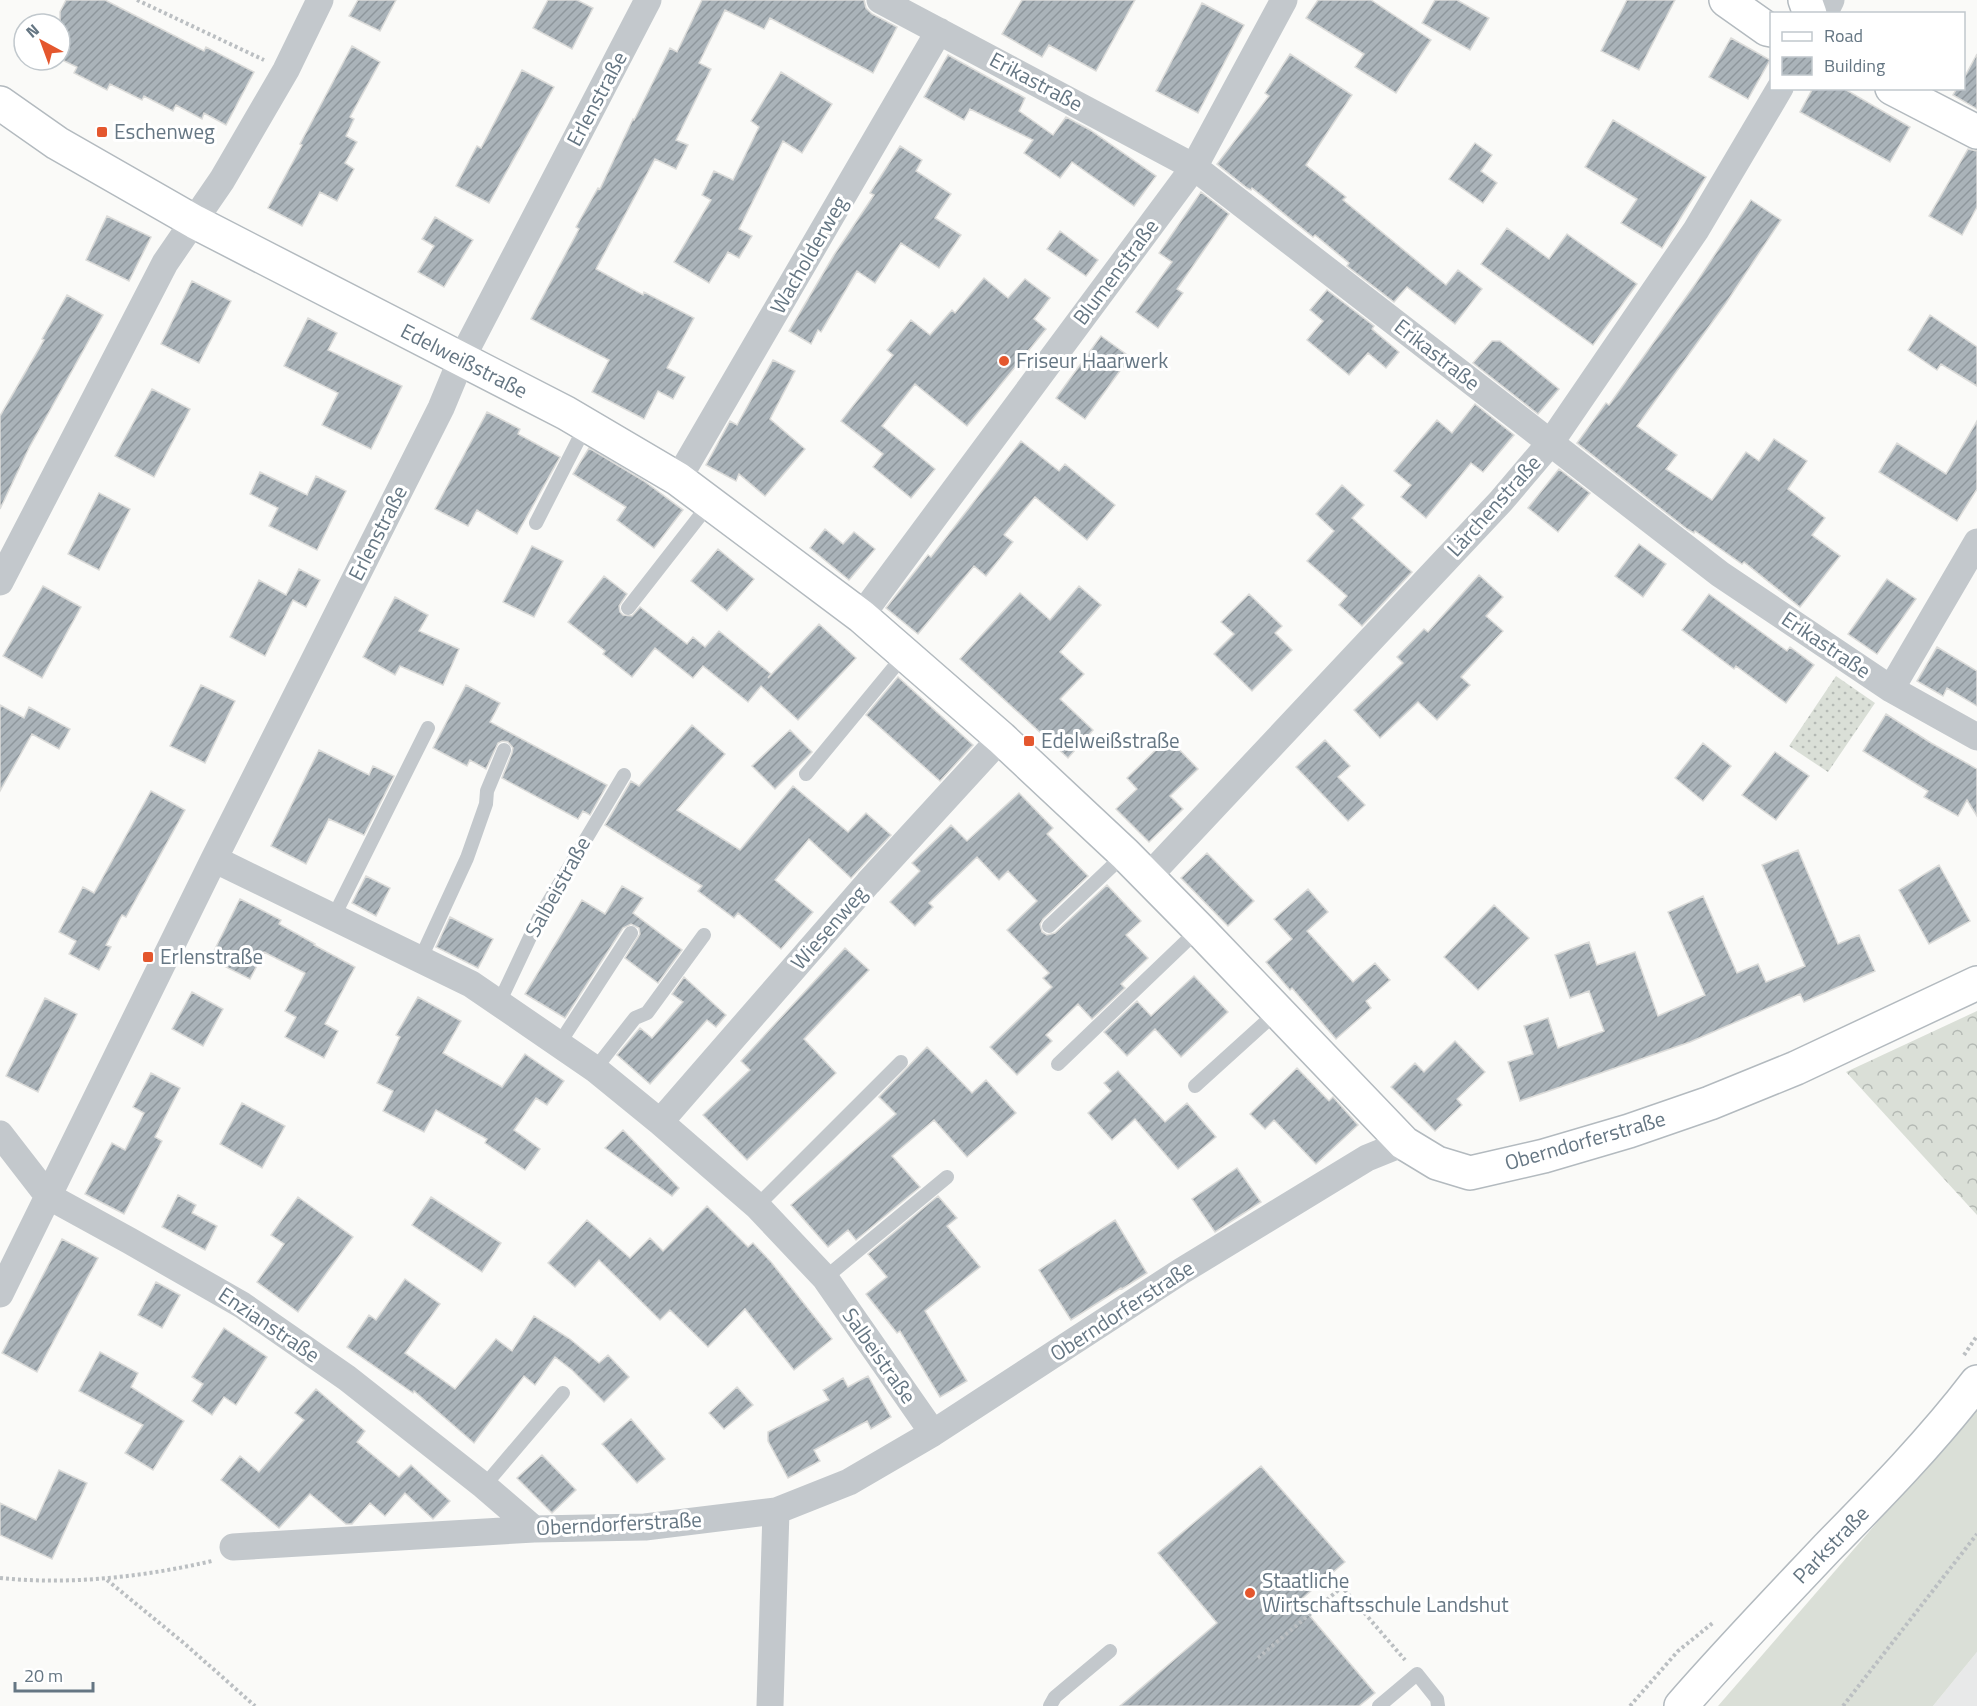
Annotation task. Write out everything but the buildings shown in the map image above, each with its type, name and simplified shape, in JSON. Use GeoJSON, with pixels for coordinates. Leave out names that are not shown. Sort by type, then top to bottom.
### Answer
{"type":"FeatureCollection","features":[{"type":"Feature","properties":{"kind":"street"},"geometry":{"type":"LineString","coordinates":[[0,582],[165,264],[222,180],[286,70],[320,0]]}},
{"type":"Feature","properties":{"kind":"street","name":"Erlenstraße"},"geometry":{"type":"LineString","coordinates":[[0,1294],[214,859],[441,408],[461,360],[648,0]]}},
{"type":"Feature","properties":{"kind":"street","name":"Erikastraße"},"geometry":{"type":"LineString","coordinates":[[880,0],[1194,167],[1720,574],[1891,689],[1977,737]]}},
{"type":"Feature","properties":{"kind":"street","name":"Blumenstraße"},"geometry":{"type":"LineString","coordinates":[[861,616],[1194,167],[1284,0]]}},
{"type":"Feature","properties":{"kind":"street"},"geometry":{"type":"LineString","coordinates":[[1726,0],[1770,30]]}},
{"type":"Feature","properties":{"kind":"street","name":"Wacholderweg"},"geometry":{"type":"LineString","coordinates":[[678,479],[939,31]]}},
{"type":"Feature","properties":{"kind":"street","name":"Lärchenstraße"},"geometry":{"type":"LineString","coordinates":[[1147,878],[1501,501],[1551,442],[1696,230],[1779,90]]}},
{"type":"Feature","properties":{"kind":"street"},"geometry":{"type":"LineString","coordinates":[[1896,90],[1977,132]]}},
{"type":"Feature","properties":{"kind":"street","name":"Edelweißstraße"},"geometry":{"type":"LineString","coordinates":[[0,103],[57,143],[195,222],[566,413],[678,479],[861,616],[1001,738],[1125,855],[1199,929],[1404,1143]]}},
{"type":"Feature","properties":{"kind":"street"},"geometry":{"type":"LineString","coordinates":[[1891,689],[1977,542]]}},
{"type":"Feature","properties":{"kind":"street","name":"Wiesenweg"},"geometry":{"type":"LineString","coordinates":[[660,1122],[868,883],[1001,738]]}},
{"type":"Feature","properties":{"kind":"street","name":"Salbeistraße"},"geometry":{"type":"LineString","coordinates":[[214,859],[471,984],[595,1069],[757,1206],[825,1278],[933,1433]]}},
{"type":"Feature","properties":{"kind":"street","name":"Oberndorferstraße"},"geometry":{"type":"LineString","coordinates":[[233,1547],[534,1529],[645,1527],[776,1511],[849,1482],[933,1433],[1200,1260],[1367,1158],[1404,1143],[1437,1163],[1470,1173],[1544,1156],[1629,1131],[1710,1103],[1796,1068],[1977,983]]}},
{"type":"Feature","properties":{"kind":"street","name":"Enzianstraße"},"geometry":{"type":"LineString","coordinates":[[0,1134],[48,1196],[130,1240],[242,1305],[347,1378],[484,1486],[534,1529]]}},
{"type":"Feature","properties":{"kind":"street","name":"Parkstraße"},"geometry":{"type":"LineString","coordinates":[[1682,1706],[1954,1412],[1977,1382]]}},
{"type":"Feature","properties":{"kind":"street"},"geometry":{"type":"LineString","coordinates":[[770,1706],[776,1511]]}},
{"type":"Feature","properties":{"kind":"lane"},"geometry":{"type":"LineString","coordinates":[[536,523],[586,425]]}},
{"type":"Feature","properties":{"kind":"lane"},"geometry":{"type":"LineString","coordinates":[[628,608],[710,503]]}},
{"type":"Feature","properties":{"kind":"lane"},"geometry":{"type":"LineString","coordinates":[[806,774],[905,654]]}},
{"type":"Feature","properties":{"kind":"lane"},"geometry":{"type":"LineString","coordinates":[[333,918],[428,728]]}},
{"type":"Feature","properties":{"kind":"lane"},"geometry":{"type":"LineString","coordinates":[[420,960],[467,858],[486,804],[487,792],[504,750]]}},
{"type":"Feature","properties":{"kind":"lane","name":"Salbeistraße"},"geometry":{"type":"LineString","coordinates":[[499,1003],[538,918],[624,775]]}},
{"type":"Feature","properties":{"kind":"lane"},"geometry":{"type":"LineString","coordinates":[[1049,926],[1125,855]]}},
{"type":"Feature","properties":{"kind":"lane"},"geometry":{"type":"LineString","coordinates":[[1058,1064],[1199,929]]}},
{"type":"Feature","properties":{"kind":"lane"},"geometry":{"type":"LineString","coordinates":[[559,1044],[631,933]]}},
{"type":"Feature","properties":{"kind":"lane"},"geometry":{"type":"LineString","coordinates":[[595,1069],[635,1018],[647,1013],[704,935]]}},
{"type":"Feature","properties":{"kind":"lane"},"geometry":{"type":"LineString","coordinates":[[1196,1086],[1279,1010]]}},
{"type":"Feature","properties":{"kind":"lane"},"geometry":{"type":"LineString","coordinates":[[757,1206],[901,1062]]}},
{"type":"Feature","properties":{"kind":"lane"},"geometry":{"type":"LineString","coordinates":[[825,1278],[947,1177]]}},
{"type":"Feature","properties":{"kind":"lane"},"geometry":{"type":"LineString","coordinates":[[484,1486],[563,1393]]}},
{"type":"Feature","properties":{"kind":"lane"},"geometry":{"type":"LineString","coordinates":[[1050,1706],[1055,1697],[1110,1651]]}},
{"type":"Feature","properties":{"kind":"lane"},"geometry":{"type":"LineString","coordinates":[[1379,1706],[1418,1674],[1437,1699],[1438,1706]]}},
{"type":"Feature","properties":{"kind":"path"},"geometry":{"type":"LineString","coordinates":[[137,0],[286,70]]}},
{"type":"Feature","properties":{"kind":"path"},"geometry":{"type":"LineString","coordinates":[[1843,1706],[1977,1534]]}},
{"type":"Feature","properties":{"kind":"path"},"geometry":{"type":"LineString","coordinates":[[0,1578],[39,1582],[106,1580],[212,1561],[233,1547]]}},
{"type":"Feature","properties":{"kind":"path"},"geometry":{"type":"LineString","coordinates":[[106,1580],[185,1644],[255,1706]]}},
{"type":"Feature","properties":{"kind":"path"},"geometry":{"type":"LineString","coordinates":[[1258,1658],[1342,1587],[1418,1674]]}},
{"type":"Feature","properties":{"kind":"shaded area"},"geometry":{"type":"Polygon","coordinates":[[[1977,1652],[1977,1706],[1933,1706],[1977,1652]]]}},
{"type":"Feature","properties":{"kind":"green space"},"geometry":{"type":"Polygon","coordinates":[[[1836,676],[1875,703],[1828,772],[1789,746],[1836,676]]]}},
{"type":"Feature","properties":{"kind":"green space"},"geometry":{"type":"Polygon","coordinates":[[[1977,1011],[1977,1215],[1846,1072],[1977,1011]]]}},
{"type":"Feature","properties":{"kind":"green space"},"geometry":{"type":"Polygon","coordinates":[[[1977,1407],[1977,1652],[1933,1706],[1718,1706],[1977,1407]]]}},
{"type":"Feature","properties":{"kind":"place","name":"Eschenweg"},"geometry":{"type":"Point","coordinates":[102,132]}},
{"type":"Feature","properties":{"kind":"place","name":"Friseur Haarwerk"},"geometry":{"type":"Point","coordinates":[1004,361]}},
{"type":"Feature","properties":{"kind":"place","name":"Edelweißstraße"},"geometry":{"type":"Point","coordinates":[1029,741]}},
{"type":"Feature","properties":{"kind":"place","name":"Erlenstraße"},"geometry":{"type":"Point","coordinates":[148,957]}},
{"type":"Feature","properties":{"kind":"place","name":"Staatliche Wirtschaftsschule Landshut"},"geometry":{"type":"Point","coordinates":[1250,1593]}}]}
